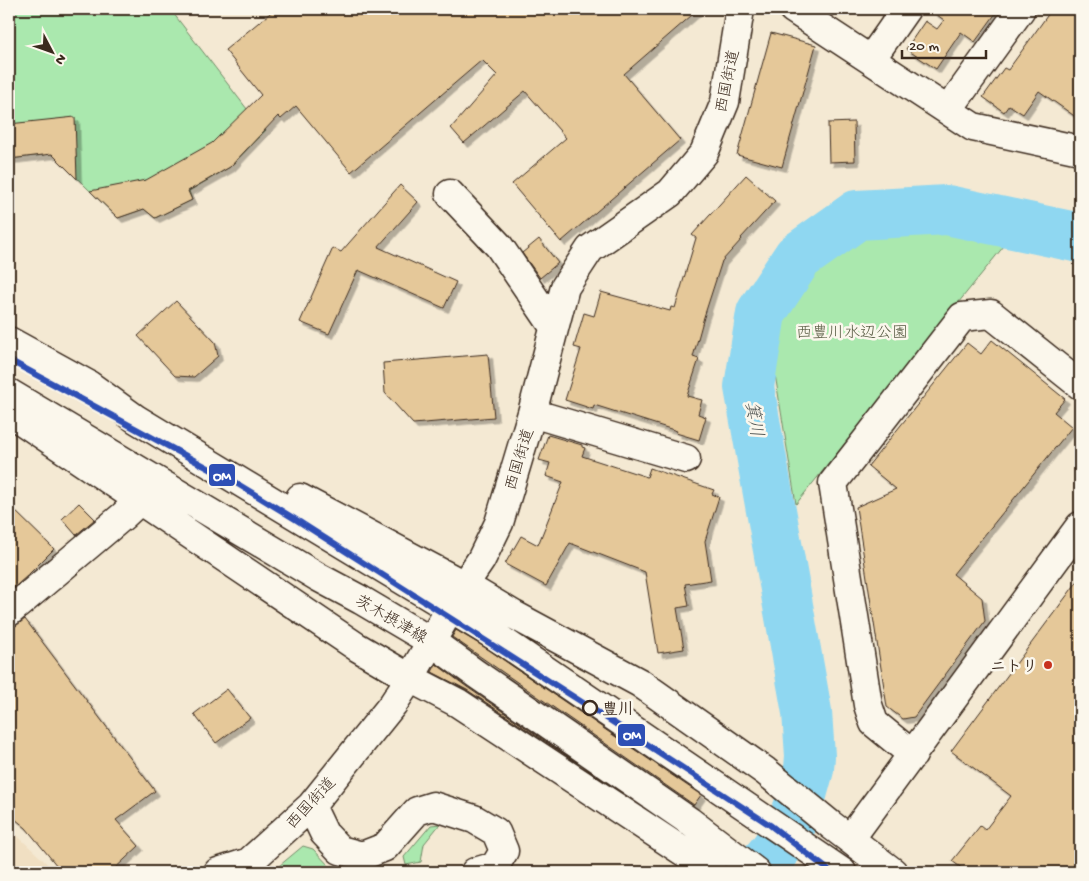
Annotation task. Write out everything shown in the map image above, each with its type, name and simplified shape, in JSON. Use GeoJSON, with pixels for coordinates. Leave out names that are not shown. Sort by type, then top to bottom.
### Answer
{"type":"FeatureCollection","features":[{"type":"Feature","properties":{"kind":"main road","name":"西国街道"},"geometry":{"type":"LineString","coordinates":[[218,872],[253,867],[311,806],[393,704],[432,642],[464,585],[481,560],[499,523],[532,413],[565,287],[590,249],[670,193],[704,153],[726,102],[740,9]]}},
{"type":"Feature","properties":{"kind":"main road"},"geometry":{"type":"LineString","coordinates":[[793,9],[973,127],[1080,150]]}},
{"type":"Feature","properties":{"kind":"main road"},"geometry":{"type":"LineString","coordinates":[[871,59],[906,9]]}},
{"type":"Feature","properties":{"kind":"main road"},"geometry":{"type":"LineString","coordinates":[[948,110],[1021,9]]}},
{"type":"Feature","properties":{"kind":"main road"},"geometry":{"type":"LineString","coordinates":[[450,194],[499,246],[554,327]]}},
{"type":"Feature","properties":{"kind":"main road"},"geometry":{"type":"LineString","coordinates":[[913,755],[874,723],[868,705],[833,483],[962,317],[991,314],[1080,385]]}},
{"type":"Feature","properties":{"kind":"main road"},"geometry":{"type":"LineString","coordinates":[[9,341],[464,585],[514,615],[640,683],[765,771],[893,872]]}},
{"type":"Feature","properties":{"kind":"main road"},"geometry":{"type":"LineString","coordinates":[[89,385],[144,424],[505,643],[842,872]]}},
{"type":"Feature","properties":{"kind":"main road","name":"茨木摂津線"},"geometry":{"type":"LineString","coordinates":[[9,393],[318,577],[432,642],[689,821],[756,872]]}},
{"type":"Feature","properties":{"kind":"main road"},"geometry":{"type":"LineString","coordinates":[[9,413],[356,647],[458,703],[712,872]]}},
{"type":"Feature","properties":{"kind":"main road"},"geometry":{"type":"LineString","coordinates":[[532,413],[686,459]]}},
{"type":"Feature","properties":{"kind":"main road"},"geometry":{"type":"LineString","coordinates":[[9,612],[140,500]]}},
{"type":"Feature","properties":{"kind":"main road"},"geometry":{"type":"LineString","coordinates":[[841,832],[913,755],[1080,526]]}},
{"type":"Feature","properties":{"kind":"main road"},"geometry":{"type":"LineString","coordinates":[[311,806],[324,833],[340,850],[362,856],[385,847],[417,811],[433,806],[474,819],[496,832],[504,851],[495,866],[475,872]]}},
{"type":"Feature","properties":{"kind":"shaded area"},"geometry":{"type":"Polygon","coordinates":[[[9,828],[56,872],[9,872],[9,828]]]}},
{"type":"Feature","properties":{"kind":"green space"},"geometry":{"type":"Polygon","coordinates":[[[9,9],[170,9],[247,109],[266,130],[230,167],[189,191],[192,200],[155,218],[144,209],[118,218],[52,154],[9,159],[9,9]]]}},
{"type":"Feature","properties":{"kind":"green space","name":"西豊川水辺公園"},"geometry":{"type":"Polygon","coordinates":[[[865,224],[931,229],[1004,246],[796,504],[774,368],[778,333],[795,297],[865,224]]]}},
{"type":"Feature","properties":{"kind":"green space"},"geometry":{"type":"Polygon","coordinates":[[[440,824],[424,844],[421,862],[406,865],[404,857],[431,825],[440,824]]]}},
{"type":"Feature","properties":{"kind":"green space"},"geometry":{"type":"Polygon","coordinates":[[[303,846],[313,849],[332,869],[340,872],[278,872],[279,866],[303,846]]]}},
{"type":"Feature","properties":{"kind":"building"},"geometry":{"type":"Polygon","coordinates":[[[275,9],[699,9],[624,74],[680,140],[561,242],[512,184],[566,138],[525,91],[464,143],[451,128],[497,75],[482,60],[351,172],[296,106],[281,119],[278,116],[230,167],[188,191],[192,200],[155,218],[144,209],[118,218],[90,191],[146,180],[212,143],[261,95],[225,50],[275,9]]]}},
{"type":"Feature","properties":{"kind":"building"},"geometry":{"type":"Polygon","coordinates":[[[929,9],[999,9],[975,42],[961,32],[936,69],[906,49],[925,21],[937,29],[944,20],[929,9]]]}},
{"type":"Feature","properties":{"kind":"building"},"geometry":{"type":"Polygon","coordinates":[[[1052,9],[1080,9],[1080,120],[1039,91],[1023,114],[1009,105],[1004,112],[983,97],[1004,68],[1008,70],[1052,9]]]}},
{"type":"Feature","properties":{"kind":"building"},"geometry":{"type":"Polygon","coordinates":[[[771,33],[816,45],[782,167],[737,155],[771,33]]]}},
{"type":"Feature","properties":{"kind":"building"},"geometry":{"type":"Polygon","coordinates":[[[75,117],[77,179],[52,154],[9,159],[9,124],[75,117]]]}},
{"type":"Feature","properties":{"kind":"building"},"geometry":{"type":"Polygon","coordinates":[[[854,122],[855,161],[829,162],[828,123],[854,122]]]}},
{"type":"Feature","properties":{"kind":"building"},"geometry":{"type":"Polygon","coordinates":[[[746,175],[775,201],[722,261],[704,317],[693,357],[699,359],[687,396],[702,400],[698,414],[706,417],[699,440],[676,433],[677,431],[594,405],[593,409],[565,400],[581,349],[574,347],[584,313],[594,316],[601,292],[670,311],[671,307],[675,308],[696,238],[692,235],[746,175]]]}},
{"type":"Feature","properties":{"kind":"building"},"geometry":{"type":"Polygon","coordinates":[[[400,185],[418,202],[378,247],[456,282],[444,308],[358,270],[329,334],[300,322],[333,248],[341,252],[400,185]]]}},
{"type":"Feature","properties":{"kind":"building"},"geometry":{"type":"Polygon","coordinates":[[[539,239],[558,263],[540,278],[522,253],[539,239]]]}},
{"type":"Feature","properties":{"kind":"building"},"geometry":{"type":"Polygon","coordinates":[[[176,301],[215,342],[218,356],[194,377],[175,376],[138,336],[176,301]]]}},
{"type":"Feature","properties":{"kind":"building"},"geometry":{"type":"Polygon","coordinates":[[[992,340],[1065,399],[1054,412],[1072,427],[953,574],[982,598],[985,621],[914,717],[903,719],[887,707],[856,507],[896,489],[868,466],[967,343],[981,354],[992,340]]]}},
{"type":"Feature","properties":{"kind":"building"},"geometry":{"type":"Polygon","coordinates":[[[488,354],[494,417],[413,424],[385,393],[383,363],[488,354]]]}},
{"type":"Feature","properties":{"kind":"building"},"geometry":{"type":"Polygon","coordinates":[[[548,435],[582,445],[585,448],[582,456],[647,477],[650,468],[714,490],[712,494],[719,497],[705,541],[711,580],[685,584],[689,606],[677,608],[684,649],[658,653],[645,572],[570,543],[546,586],[505,564],[521,536],[538,545],[563,482],[546,476],[550,463],[539,460],[548,435]]]}},
{"type":"Feature","properties":{"kind":"building"},"geometry":{"type":"Polygon","coordinates":[[[79,503],[95,519],[76,535],[62,519],[79,503]]]}},
{"type":"Feature","properties":{"kind":"building"},"geometry":{"type":"Polygon","coordinates":[[[9,505],[54,549],[9,592],[9,505]]]}},
{"type":"Feature","properties":{"kind":"building","name":"ニトリ"},"geometry":{"type":"Polygon","coordinates":[[[1080,578],[1080,872],[967,872],[952,861],[980,826],[985,830],[1011,796],[951,751],[1080,578]]]}},
{"type":"Feature","properties":{"kind":"building"},"geometry":{"type":"Polygon","coordinates":[[[25,619],[155,791],[116,820],[139,846],[111,872],[62,872],[26,828],[9,814],[9,631],[25,619]]]}},
{"type":"Feature","properties":{"kind":"building"},"geometry":{"type":"Polygon","coordinates":[[[456,630],[489,650],[701,795],[694,805],[452,637],[456,630]]]}},
{"type":"Feature","properties":{"kind":"building"},"geometry":{"type":"Polygon","coordinates":[[[436,664],[579,764],[467,690],[432,672],[436,664]]]}},
{"type":"Feature","properties":{"kind":"building"},"geometry":{"type":"Polygon","coordinates":[[[227,689],[250,718],[216,743],[194,714],[227,689]]]}},
{"type":"Feature","properties":{"kind":"waterway","name":"箕川"},"geometry":{"type":"LineString","coordinates":[[754,872],[773,853],[789,829],[798,809],[809,769],[810,756],[807,712],[749,387],[761,313],[798,257],[857,215],[947,210],[1080,238]]}},
{"type":"Feature","properties":{"kind":"transit line","name":"OM"},"geometry":{"type":"LineString","coordinates":[[9,360],[236,483],[295,519],[770,825],[831,872]]}},
{"type":"Feature","properties":{"kind":"place","name":"ニトリ"},"geometry":{"type":"Point","coordinates":[1048,665]}},
{"type":"Feature","properties":{"kind":"place","name":"豊川"},"geometry":{"type":"Point","coordinates":[590,708]}}]}
